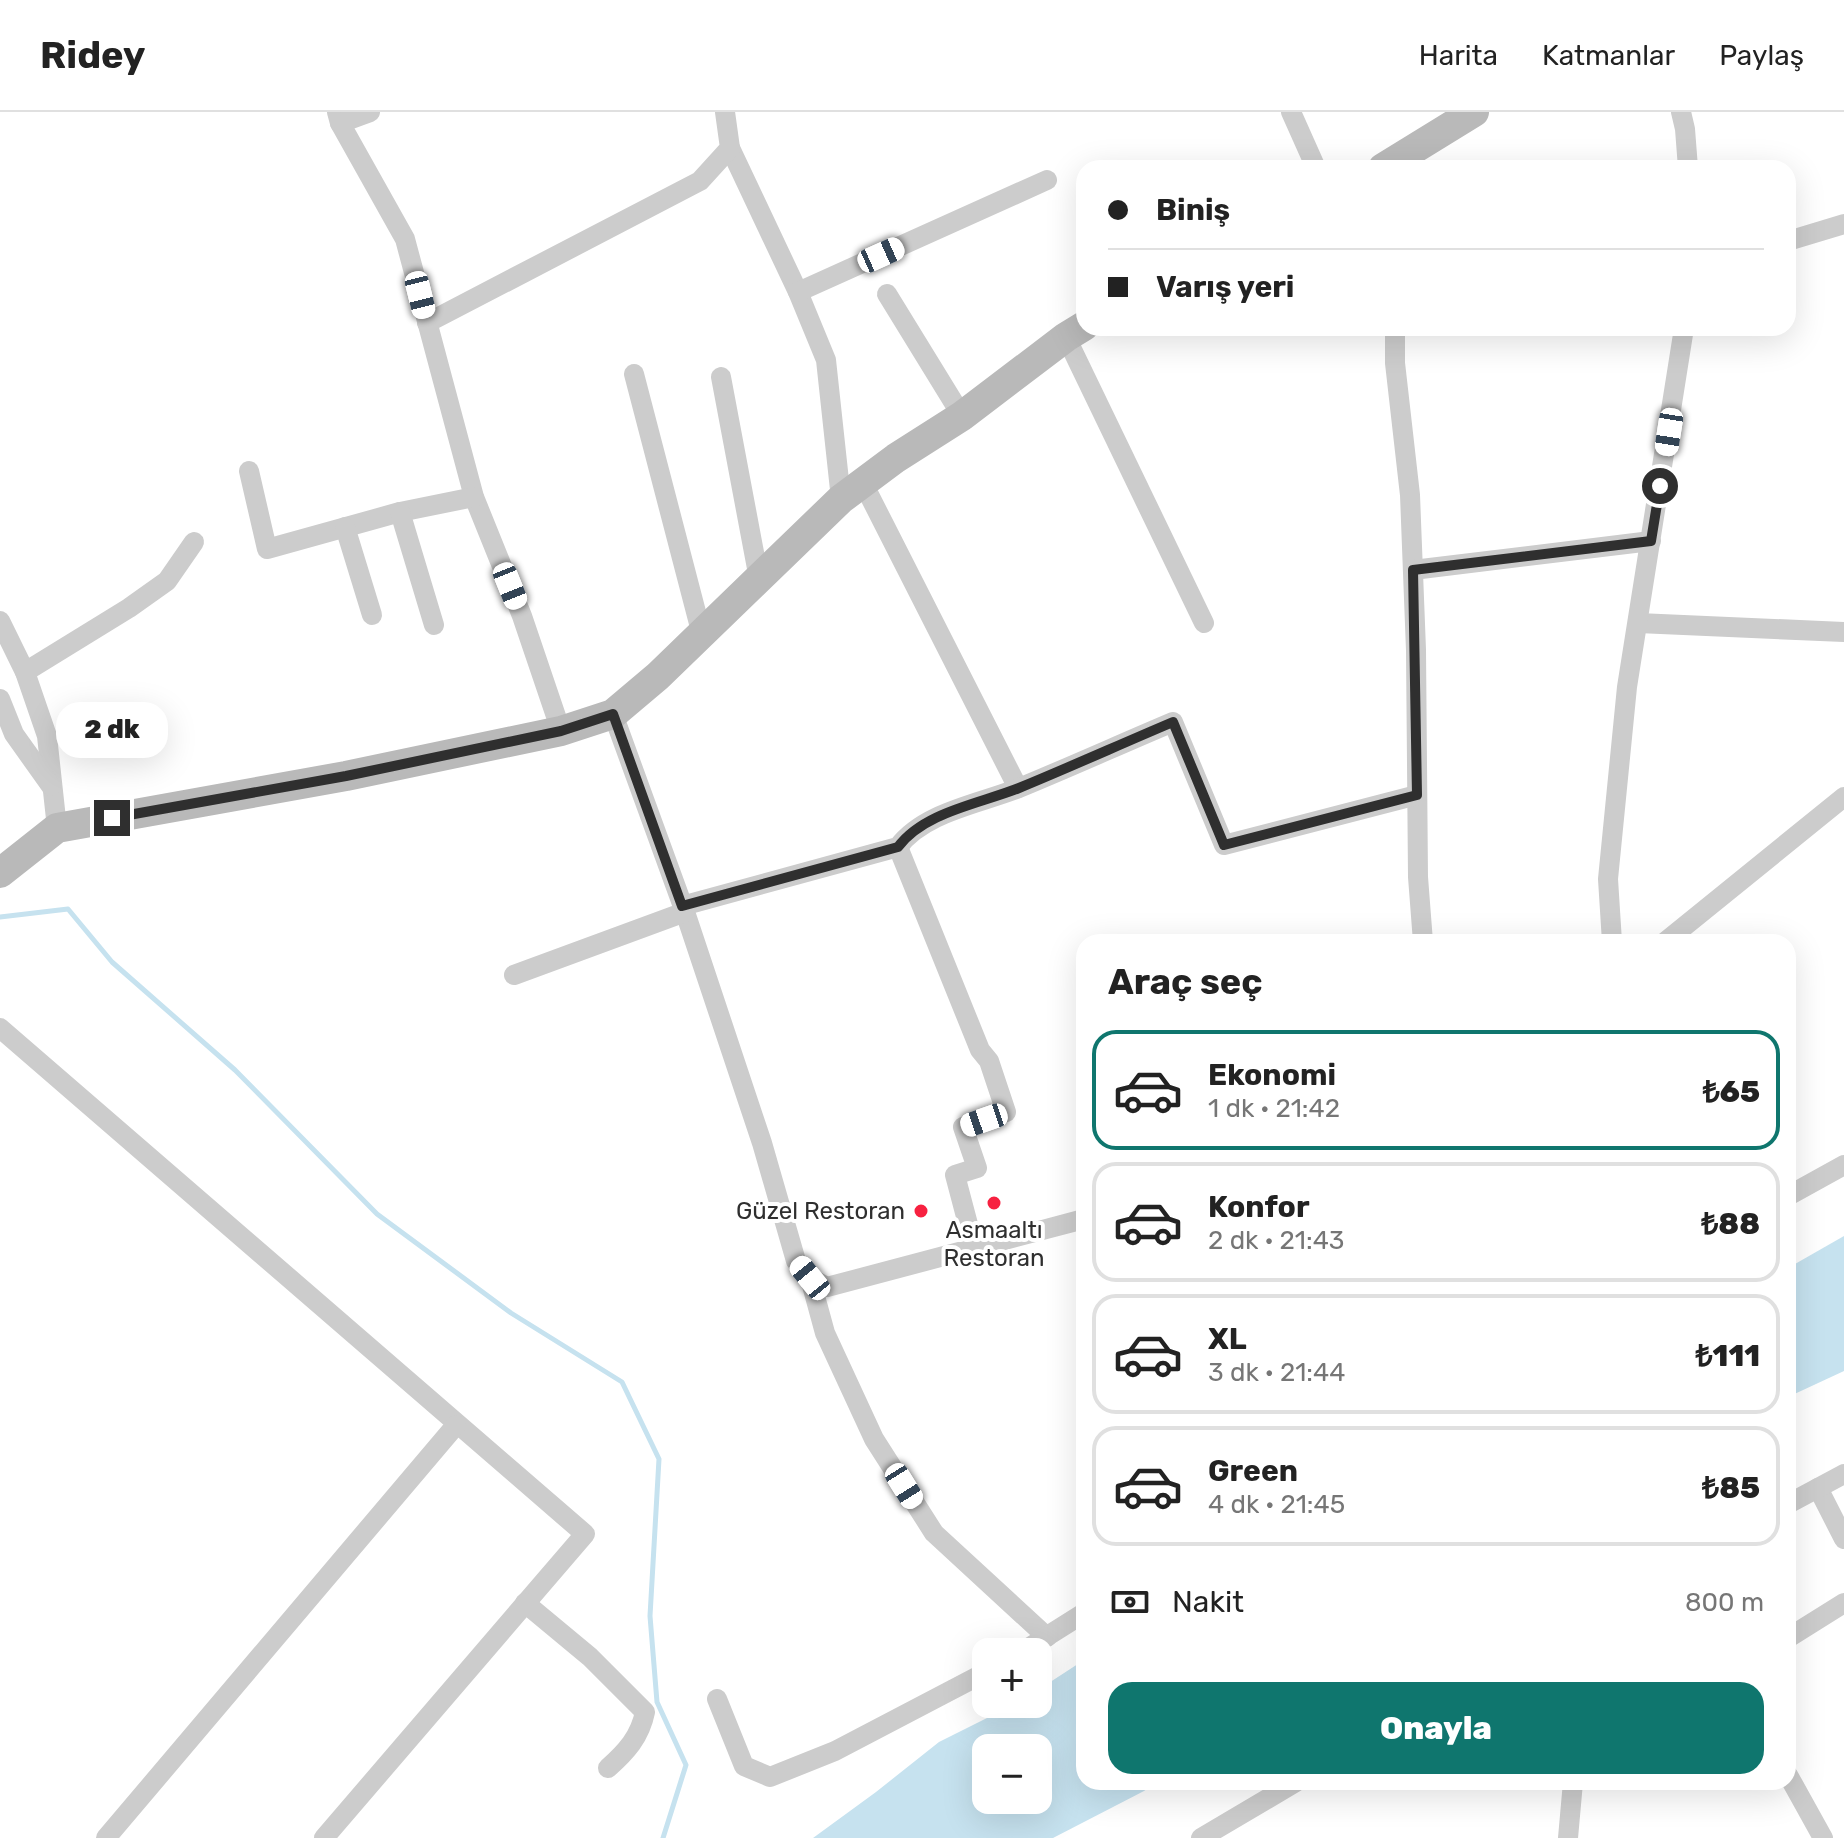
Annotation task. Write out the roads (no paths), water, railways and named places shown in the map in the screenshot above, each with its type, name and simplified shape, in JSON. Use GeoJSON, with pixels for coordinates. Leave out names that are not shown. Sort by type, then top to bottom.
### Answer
{"type":"FeatureCollection","features":[{"type":"Feature","properties":{"kind":"street"},"geometry":{"type":"LineString","coordinates":[[370,112],[339,118],[405,239],[474,497],[522,616],[561,731]]}},
{"type":"Feature","properties":{"kind":"street"},"geometry":{"type":"LineString","coordinates":[[725,112],[730,148],[798,292],[826,360],[852,491],[1018,788]]}},
{"type":"Feature","properties":{"kind":"street"},"geometry":{"type":"LineString","coordinates":[[1291,112],[1312,160]]}},
{"type":"Feature","properties":{"kind":"street"},"geometry":{"type":"LineString","coordinates":[[1396,160],[1474,112]]}},
{"type":"Feature","properties":{"kind":"street"},"geometry":{"type":"LineString","coordinates":[[1681,112],[1687,160]]}},
{"type":"Feature","properties":{"kind":"street"},"geometry":{"type":"LineString","coordinates":[[427,323],[700,181],[730,148]]}},
{"type":"Feature","properties":{"kind":"street"},"geometry":{"type":"LineString","coordinates":[[798,292],[1047,180]]}},
{"type":"Feature","properties":{"kind":"street"},"geometry":{"type":"LineString","coordinates":[[1796,239],[1844,224]]}},
{"type":"Feature","properties":{"kind":"street"},"geometry":{"type":"LineString","coordinates":[[887,294],[962,416]]}},
{"type":"Feature","properties":{"kind":"street"},"geometry":{"type":"LineString","coordinates":[[0,873],[57,828],[346,776],[561,731],[613,714],[702,635],[852,491],[962,416],[1075,332]]}},
{"type":"Feature","properties":{"kind":"street"},"geometry":{"type":"LineString","coordinates":[[1077,336],[1204,623]]}},
{"type":"Feature","properties":{"kind":"street"},"geometry":{"type":"LineString","coordinates":[[1395,336],[1395,363],[1410,495],[1423,934]]}},
{"type":"Feature","properties":{"kind":"street"},"geometry":{"type":"LineString","coordinates":[[1611,934],[1608,879],[1627,687],[1683,336]]}},
{"type":"Feature","properties":{"kind":"street"},"geometry":{"type":"LineString","coordinates":[[634,374],[702,635]]}},
{"type":"Feature","properties":{"kind":"street"},"geometry":{"type":"LineString","coordinates":[[721,377],[759,579]]}},
{"type":"Feature","properties":{"kind":"street"},"geometry":{"type":"LineString","coordinates":[[249,471],[267,549],[400,512],[474,497]]}},
{"type":"Feature","properties":{"kind":"street"},"geometry":{"type":"LineString","coordinates":[[400,512],[434,625]]}},
{"type":"Feature","properties":{"kind":"street"},"geometry":{"type":"LineString","coordinates":[[345,527],[372,615]]}},
{"type":"Feature","properties":{"kind":"street"},"geometry":{"type":"LineString","coordinates":[[1413,570],[1651,541]]}},
{"type":"Feature","properties":{"kind":"street"},"geometry":{"type":"LineString","coordinates":[[25,672],[167,581],[194,542]]}},
{"type":"Feature","properties":{"kind":"street"},"geometry":{"type":"LineString","coordinates":[[0,621],[25,672],[47,736],[57,828]]}},
{"type":"Feature","properties":{"kind":"street"},"geometry":{"type":"LineString","coordinates":[[1638,623],[1844,632]]}},
{"type":"Feature","properties":{"kind":"street"},"geometry":{"type":"LineString","coordinates":[[0,699],[14,734],[53,789]]}},
{"type":"Feature","properties":{"kind":"street"},"geometry":{"type":"LineString","coordinates":[[613,714],[762,1143],[796,1261],[810,1278],[827,1287],[1076,1221]]}},
{"type":"Feature","properties":{"kind":"street"},"geometry":{"type":"LineString","coordinates":[[514,975],[683,909],[898,847],[908,834],[930,821],[1018,788],[1173,722],[1224,845],[1417,795]]}},
{"type":"Feature","properties":{"kind":"street"},"geometry":{"type":"LineString","coordinates":[[1675,934],[1844,797]]}},
{"type":"Feature","properties":{"kind":"street"},"geometry":{"type":"LineString","coordinates":[[898,847],[980,1050],[989,1061],[1006,1112],[963,1127],[977,1168],[955,1175],[974,1247]]}},
{"type":"Feature","properties":{"kind":"street"},"geometry":{"type":"LineString","coordinates":[[0,1028],[585,1534],[324,1838]]}},
{"type":"Feature","properties":{"kind":"street"},"geometry":{"type":"LineString","coordinates":[[1796,1192],[1844,1165]]}},
{"type":"Feature","properties":{"kind":"street"},"geometry":{"type":"LineString","coordinates":[[810,1278],[825,1333],[874,1439],[934,1533],[1047,1637],[1076,1618]]}},
{"type":"Feature","properties":{"kind":"street"},"geometry":{"type":"LineString","coordinates":[[106,1838],[456,1425]]}},
{"type":"Feature","properties":{"kind":"street"},"geometry":{"type":"LineString","coordinates":[[1796,1500],[1844,1474]]}},
{"type":"Feature","properties":{"kind":"street"},"geometry":{"type":"LineString","coordinates":[[1818,1488],[1844,1539]]}},
{"type":"Feature","properties":{"kind":"street"},"geometry":{"type":"LineString","coordinates":[[525,1603],[590,1657],[645,1712],[642,1727],[627,1751],[608,1768]]}},
{"type":"Feature","properties":{"kind":"street"},"geometry":{"type":"LineString","coordinates":[[1796,1633],[1844,1603]]}},
{"type":"Feature","properties":{"kind":"street"},"geometry":{"type":"LineString","coordinates":[[717,1699],[744,1766],[770,1777],[835,1751],[972,1679]]}},
{"type":"Feature","properties":{"kind":"street"},"geometry":{"type":"LineString","coordinates":[[1796,1789],[1823,1838]]}},
{"type":"Feature","properties":{"kind":"street"},"geometry":{"type":"LineString","coordinates":[[1201,1838],[1282,1790]]}},
{"type":"Feature","properties":{"kind":"street"},"geometry":{"type":"LineString","coordinates":[[1568,1838],[1572,1790]]}},
{"type":"Feature","properties":{"kind":"water"},"geometry":{"type":"Polygon","coordinates":[[[1844,1236],[1844,1371],[1796,1393],[1796,1263],[1844,1236]]]}},
{"type":"Feature","properties":{"kind":"water"},"geometry":{"type":"Polygon","coordinates":[[[1076,1665],[1076,1790],[1145,1790],[1053,1838],[813,1838],[939,1742],[987,1718],[1052,1718],[1052,1681],[1076,1665]]]}},
{"type":"Feature","properties":{"kind":"waterway"},"geometry":{"type":"LineString","coordinates":[[0,917],[68,909],[112,962],[235,1070],[377,1214],[511,1313],[622,1382],[659,1459],[650,1616],[657,1702],[686,1765],[663,1838]]}},
{"type":"Feature","properties":{"kind":"place","name":"Asmaaltı Restoran"},"geometry":{"type":"Point","coordinates":[994,1203]}},
{"type":"Feature","properties":{"kind":"place","name":"Güzel Restoran"},"geometry":{"type":"Point","coordinates":[921,1211]}}]}
